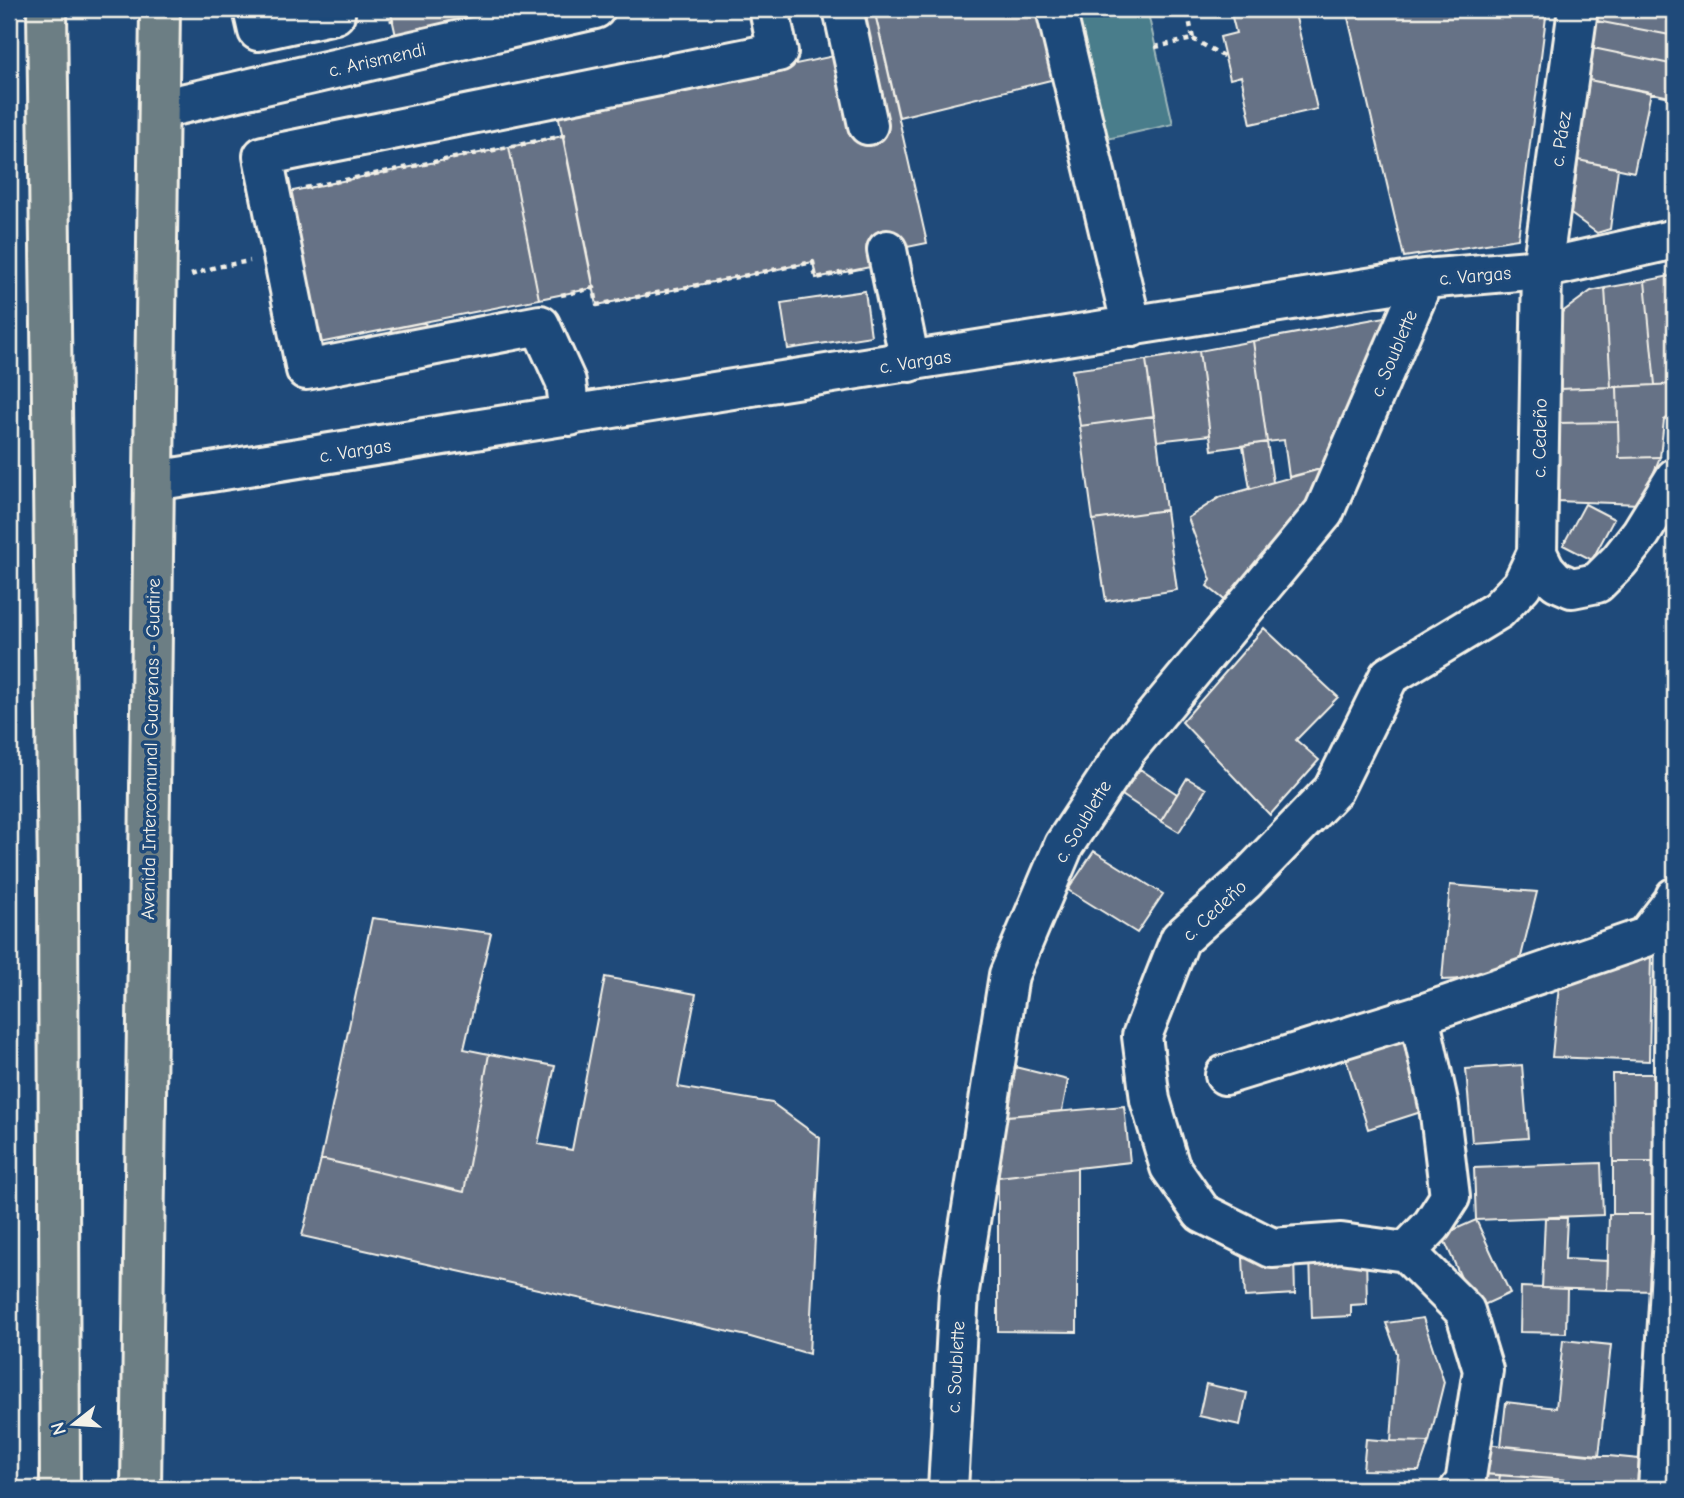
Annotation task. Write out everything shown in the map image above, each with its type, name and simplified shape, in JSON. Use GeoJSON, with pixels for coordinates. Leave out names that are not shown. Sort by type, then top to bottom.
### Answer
{"type":"FeatureCollection","features":[{"type":"Feature","properties":{"kind":"main road"},"geometry":{"type":"LineString","coordinates":[[47,9],[58,879],[60,1489]]}},
{"type":"Feature","properties":{"kind":"main road","name":"Avenida Intercomunal Guarenas - Guatire"},"geometry":{"type":"LineString","coordinates":[[141,1489],[160,9]]}},
{"type":"Feature","properties":{"kind":"street"},"geometry":{"type":"LineString","coordinates":[[253,9],[258,31],[335,14],[334,9]]}},
{"type":"Feature","properties":{"kind":"street","name":"c. Arismendi"},"geometry":{"type":"LineString","coordinates":[[160,110],[595,9]]}},
{"type":"Feature","properties":{"kind":"street"},"geometry":{"type":"LineString","coordinates":[[769,9],[778,52]]}},
{"type":"Feature","properties":{"kind":"street"},"geometry":{"type":"LineString","coordinates":[[778,52],[787,9]]}},
{"type":"Feature","properties":{"kind":"street"},"geometry":{"type":"LineString","coordinates":[[844,9],[868,125]]}},
{"type":"Feature","properties":{"kind":"street"},"geometry":{"type":"LineString","coordinates":[[1056,9],[1132,327]]}},
{"type":"Feature","properties":{"kind":"street","name":"c. Páez"},"geometry":{"type":"LineString","coordinates":[[1542,269],[1578,9]]}},
{"type":"Feature","properties":{"kind":"street"},"geometry":{"type":"LineString","coordinates":[[565,417],[540,325],[306,370],[263,156],[778,52]]}},
{"type":"Feature","properties":{"kind":"street","name":"c. Vargas"},"geometry":{"type":"LineString","coordinates":[[154,481],[1424,279],[1542,269],[1675,239]]}},
{"type":"Feature","properties":{"kind":"street"},"geometry":{"type":"LineString","coordinates":[[887,250],[910,362]]}},
{"type":"Feature","properties":{"kind":"street","name":"c. Cedeño"},"geometry":{"type":"LineString","coordinates":[[1406,1252],[1341,1243],[1272,1248],[1202,1213],[1170,1167],[1150,1100],[1142,1036],[1180,939],[1245,881],[1333,790],[1389,676],[1498,610],[1522,585],[1537,553],[1542,269]]}},
{"type":"Feature","properties":{"kind":"street","name":"c. Soublette"},"geometry":{"type":"LineString","coordinates":[[948,1489],[959,1291],[1009,975],[1064,845],[1128,748],[1324,512],[1424,279]]}},
{"type":"Feature","properties":{"kind":"street"},"geometry":{"type":"LineString","coordinates":[[1537,553],[1545,569],[1556,581],[1572,588],[1597,583],[1641,533],[1675,478]]}},
{"type":"Feature","properties":{"kind":"street"},"geometry":{"type":"LineString","coordinates":[[1225,1075],[1419,1015],[1646,937],[1675,898]]}},
{"type":"Feature","properties":{"kind":"street"},"geometry":{"type":"LineString","coordinates":[[1658,1489],[1674,1237],[1675,898]]}},
{"type":"Feature","properties":{"kind":"street"},"geometry":{"type":"LineString","coordinates":[[1419,1015],[1438,1106],[1450,1197],[1432,1224],[1406,1252],[1465,1311],[1483,1370],[1465,1484],[1460,1489]]}},
{"type":"Feature","properties":{"kind":"path"},"geometry":{"type":"LineString","coordinates":[[1187,9],[1193,39]]}},
{"type":"Feature","properties":{"kind":"path"},"geometry":{"type":"LineString","coordinates":[[1155,47],[1193,39],[1224,57]]}},
{"type":"Feature","properties":{"kind":"path"},"geometry":{"type":"LineString","coordinates":[[301,189],[538,141]]}},
{"type":"Feature","properties":{"kind":"path"},"geometry":{"type":"LineString","coordinates":[[540,325],[536,300],[594,288],[597,305],[813,262],[816,278],[875,266],[873,254],[887,250]]}},
{"type":"Feature","properties":{"kind":"path"},"geometry":{"type":"LineString","coordinates":[[156,286],[216,267],[282,256]]}},
{"type":"Feature","properties":{"kind":"green space"},"geometry":{"type":"Polygon","coordinates":[[[1063,9],[1147,9],[1173,124],[1094,142],[1063,9]]]}},
{"type":"Feature","properties":{"kind":"building"},"geometry":{"type":"Polygon","coordinates":[[[390,9],[456,9],[460,23],[396,36],[390,9]]]}},
{"type":"Feature","properties":{"kind":"building"},"geometry":{"type":"Polygon","coordinates":[[[456,9],[522,9],[460,23],[456,9]]]}},
{"type":"Feature","properties":{"kind":"building"},"geometry":{"type":"Polygon","coordinates":[[[857,9],[874,9],[927,243],[873,254],[875,266],[816,278],[813,262],[597,305],[558,114],[839,55],[857,9]]]}},
{"type":"Feature","properties":{"kind":"building"},"geometry":{"type":"Polygon","coordinates":[[[874,9],[1046,9],[1063,77],[899,117],[874,9]]]}},
{"type":"Feature","properties":{"kind":"building"},"geometry":{"type":"Polygon","coordinates":[[[1230,9],[1294,9],[1317,109],[1251,124],[1241,76],[1230,79],[1220,37],[1236,33],[1230,9]]]}},
{"type":"Feature","properties":{"kind":"building"},"geometry":{"type":"Polygon","coordinates":[[[1346,9],[1547,9],[1518,239],[1404,257],[1346,9]]]}},
{"type":"Feature","properties":{"kind":"building"},"geometry":{"type":"Polygon","coordinates":[[[1598,9],[1675,9],[1675,36],[1597,21],[1598,9]]]}},
{"type":"Feature","properties":{"kind":"building"},"geometry":{"type":"Polygon","coordinates":[[[1597,21],[1675,36],[1675,65],[1593,48],[1597,21]]]}},
{"type":"Feature","properties":{"kind":"building"},"geometry":{"type":"Polygon","coordinates":[[[1593,48],[1675,65],[1675,98],[1589,80],[1593,48]]]}},
{"type":"Feature","properties":{"kind":"building"},"geometry":{"type":"Polygon","coordinates":[[[1589,80],[1651,92],[1634,172],[1578,160],[1589,80]]]}},
{"type":"Feature","properties":{"kind":"building"},"geometry":{"type":"Polygon","coordinates":[[[563,136],[594,288],[539,299],[509,147],[563,136]]]}},
{"type":"Feature","properties":{"kind":"building"},"geometry":{"type":"Polygon","coordinates":[[[509,147],[539,299],[319,343],[288,192],[509,147]]]}},
{"type":"Feature","properties":{"kind":"building"},"geometry":{"type":"Polygon","coordinates":[[[1578,160],[1618,168],[1610,229],[1597,233],[1571,214],[1578,160]]]}},
{"type":"Feature","properties":{"kind":"building"},"geometry":{"type":"Polygon","coordinates":[[[1675,275],[1675,384],[1655,385],[1645,281],[1675,275]]]}},
{"type":"Feature","properties":{"kind":"building"},"geometry":{"type":"Polygon","coordinates":[[[1645,281],[1655,385],[1611,387],[1605,288],[1645,281]]]}},
{"type":"Feature","properties":{"kind":"building"},"geometry":{"type":"Polygon","coordinates":[[[1605,288],[1611,387],[1558,389],[1561,313],[1591,291],[1605,288]]]}},
{"type":"Feature","properties":{"kind":"building"},"geometry":{"type":"Polygon","coordinates":[[[865,291],[871,336],[788,349],[781,303],[865,291]]]}},
{"type":"Feature","properties":{"kind":"building"},"geometry":{"type":"Polygon","coordinates":[[[1396,315],[1328,467],[1289,477],[1284,440],[1267,442],[1253,341],[1396,315]]]}},
{"type":"Feature","properties":{"kind":"building"},"geometry":{"type":"Polygon","coordinates":[[[425,322],[429,341],[395,348],[391,329],[425,322]]]}},
{"type":"Feature","properties":{"kind":"building"},"geometry":{"type":"Polygon","coordinates":[[[1253,341],[1267,442],[1212,450],[1199,351],[1253,341]]]}},
{"type":"Feature","properties":{"kind":"building"},"geometry":{"type":"Polygon","coordinates":[[[1199,351],[1210,435],[1157,441],[1146,360],[1199,351]]]}},
{"type":"Feature","properties":{"kind":"building"},"geometry":{"type":"Polygon","coordinates":[[[1146,360],[1154,416],[1080,426],[1072,370],[1146,360]]]}},
{"type":"Feature","properties":{"kind":"building"},"geometry":{"type":"Polygon","coordinates":[[[1675,384],[1675,413],[1664,420],[1660,457],[1619,458],[1617,387],[1675,384]]]}},
{"type":"Feature","properties":{"kind":"building"},"geometry":{"type":"Polygon","coordinates":[[[1617,387],[1618,422],[1557,423],[1558,389],[1617,387]]]}},
{"type":"Feature","properties":{"kind":"building"},"geometry":{"type":"Polygon","coordinates":[[[1154,416],[1166,510],[1093,520],[1080,426],[1154,416]]]}},
{"type":"Feature","properties":{"kind":"building"},"geometry":{"type":"Polygon","coordinates":[[[1618,422],[1619,458],[1660,457],[1641,504],[1555,501],[1557,423],[1618,422]]]}},
{"type":"Feature","properties":{"kind":"building"},"geometry":{"type":"Polygon","coordinates":[[[1267,442],[1273,482],[1250,489],[1243,446],[1267,442]]]}},
{"type":"Feature","properties":{"kind":"building"},"geometry":{"type":"Polygon","coordinates":[[[1328,467],[1319,487],[1227,602],[1207,586],[1211,580],[1188,518],[1220,497],[1328,467]]]}},
{"type":"Feature","properties":{"kind":"building"},"geometry":{"type":"Polygon","coordinates":[[[1585,504],[1614,519],[1592,560],[1563,545],[1585,504]]]}},
{"type":"Feature","properties":{"kind":"building"},"geometry":{"type":"Polygon","coordinates":[[[1166,510],[1177,590],[1106,601],[1093,520],[1166,510]]]}},
{"type":"Feature","properties":{"kind":"building"},"geometry":{"type":"Polygon","coordinates":[[[1264,628],[1338,697],[1296,740],[1319,760],[1270,815],[1182,722],[1264,628]]]}},
{"type":"Feature","properties":{"kind":"building"},"geometry":{"type":"Polygon","coordinates":[[[1140,769],[1177,794],[1161,821],[1122,795],[1140,769]]]}},
{"type":"Feature","properties":{"kind":"building"},"geometry":{"type":"Polygon","coordinates":[[[1187,778],[1206,789],[1179,832],[1161,821],[1187,778]]]}},
{"type":"Feature","properties":{"kind":"building"},"geometry":{"type":"Polygon","coordinates":[[[1094,851],[1163,894],[1137,933],[1068,890],[1094,851]]]}},
{"type":"Feature","properties":{"kind":"building"},"geometry":{"type":"Polygon","coordinates":[[[1450,885],[1537,892],[1516,977],[1442,980],[1450,885]]]}},
{"type":"Feature","properties":{"kind":"building"},"geometry":{"type":"Polygon","coordinates":[[[372,918],[491,933],[464,1049],[489,1054],[464,1192],[321,1159],[372,918]]]}},
{"type":"Feature","properties":{"kind":"building"},"geometry":{"type":"Polygon","coordinates":[[[1651,954],[1649,1061],[1552,1057],[1560,975],[1651,954]]]}},
{"type":"Feature","properties":{"kind":"building"},"geometry":{"type":"Polygon","coordinates":[[[605,977],[696,994],[678,1087],[772,1103],[820,1138],[809,1354],[747,1336],[302,1236],[321,1159],[464,1192],[489,1054],[555,1066],[538,1144],[572,1150],[605,977]]]}},
{"type":"Feature","properties":{"kind":"building"},"geometry":{"type":"Polygon","coordinates":[[[1402,1031],[1427,1110],[1368,1129],[1343,1049],[1402,1031]]]}},
{"type":"Feature","properties":{"kind":"building"},"geometry":{"type":"Polygon","coordinates":[[[1522,1065],[1528,1138],[1472,1142],[1466,1069],[1522,1065]]]}},
{"type":"Feature","properties":{"kind":"building"},"geometry":{"type":"Polygon","coordinates":[[[1011,1066],[1068,1080],[1062,1111],[1007,1116],[1011,1066]]]}},
{"type":"Feature","properties":{"kind":"building"},"geometry":{"type":"Polygon","coordinates":[[[1612,1074],[1657,1074],[1657,1162],[1613,1162],[1612,1074]]]}},
{"type":"Feature","properties":{"kind":"building"},"geometry":{"type":"Polygon","coordinates":[[[1124,1106],[1130,1162],[998,1177],[1007,1116],[1124,1106]]]}},
{"type":"Feature","properties":{"kind":"building"},"geometry":{"type":"Polygon","coordinates":[[[1613,1162],[1657,1162],[1657,1214],[1613,1214],[1613,1162]]]}},
{"type":"Feature","properties":{"kind":"building"},"geometry":{"type":"Polygon","coordinates":[[[1601,1163],[1603,1215],[1476,1220],[1474,1168],[1601,1163]]]}},
{"type":"Feature","properties":{"kind":"building"},"geometry":{"type":"Polygon","coordinates":[[[1077,1168],[1077,1332],[998,1331],[998,1177],[1077,1168]]]}},
{"type":"Feature","properties":{"kind":"building"},"geometry":{"type":"Polygon","coordinates":[[[1609,1214],[1657,1214],[1656,1291],[1607,1290],[1609,1214]]]}},
{"type":"Feature","properties":{"kind":"building"},"geometry":{"type":"Polygon","coordinates":[[[1545,1218],[1567,1218],[1565,1259],[1608,1261],[1607,1290],[1542,1288],[1545,1218]]]}},
{"type":"Feature","properties":{"kind":"building"},"geometry":{"type":"Polygon","coordinates":[[[1476,1220],[1510,1293],[1475,1309],[1442,1235],[1476,1220]]]}},
{"type":"Feature","properties":{"kind":"building"},"geometry":{"type":"Polygon","coordinates":[[[1366,1253],[1367,1304],[1351,1305],[1351,1316],[1312,1318],[1310,1255],[1366,1253]]]}},
{"type":"Feature","properties":{"kind":"building"},"geometry":{"type":"Polygon","coordinates":[[[1294,1256],[1295,1294],[1245,1297],[1243,1258],[1294,1256]]]}},
{"type":"Feature","properties":{"kind":"building"},"geometry":{"type":"Polygon","coordinates":[[[1521,1287],[1567,1289],[1566,1333],[1520,1332],[1521,1287]]]}},
{"type":"Feature","properties":{"kind":"building"},"geometry":{"type":"Polygon","coordinates":[[[1423,1318],[1444,1382],[1429,1442],[1391,1441],[1397,1353],[1386,1323],[1423,1318]]]}},
{"type":"Feature","properties":{"kind":"building"},"geometry":{"type":"Polygon","coordinates":[[[1563,1340],[1611,1345],[1599,1456],[1501,1446],[1506,1402],[1556,1408],[1563,1340]]]}},
{"type":"Feature","properties":{"kind":"building"},"geometry":{"type":"Polygon","coordinates":[[[1206,1384],[1247,1393],[1240,1425],[1199,1416],[1206,1384]]]}},
{"type":"Feature","properties":{"kind":"building"},"geometry":{"type":"Polygon","coordinates":[[[1366,1439],[1429,1442],[1419,1471],[1363,1470],[1366,1439]]]}},
{"type":"Feature","properties":{"kind":"building"},"geometry":{"type":"Polygon","coordinates":[[[1484,1444],[1639,1459],[1637,1485],[1483,1474],[1484,1444]]]}},
{"type":"Feature","properties":{"kind":"building"},"geometry":{"type":"Polygon","coordinates":[[[1483,1474],[1500,1475],[1498,1489],[1477,1489],[1483,1474]]]}},
{"type":"Feature","properties":{"kind":"building"},"geometry":{"type":"Polygon","coordinates":[[[1500,1475],[1578,1481],[1578,1489],[1498,1489],[1500,1475]]]}},
{"type":"Feature","properties":{"kind":"building"},"geometry":{"type":"Polygon","coordinates":[[[1578,1481],[1637,1485],[1636,1489],[1578,1489],[1578,1481]]]}}]}
